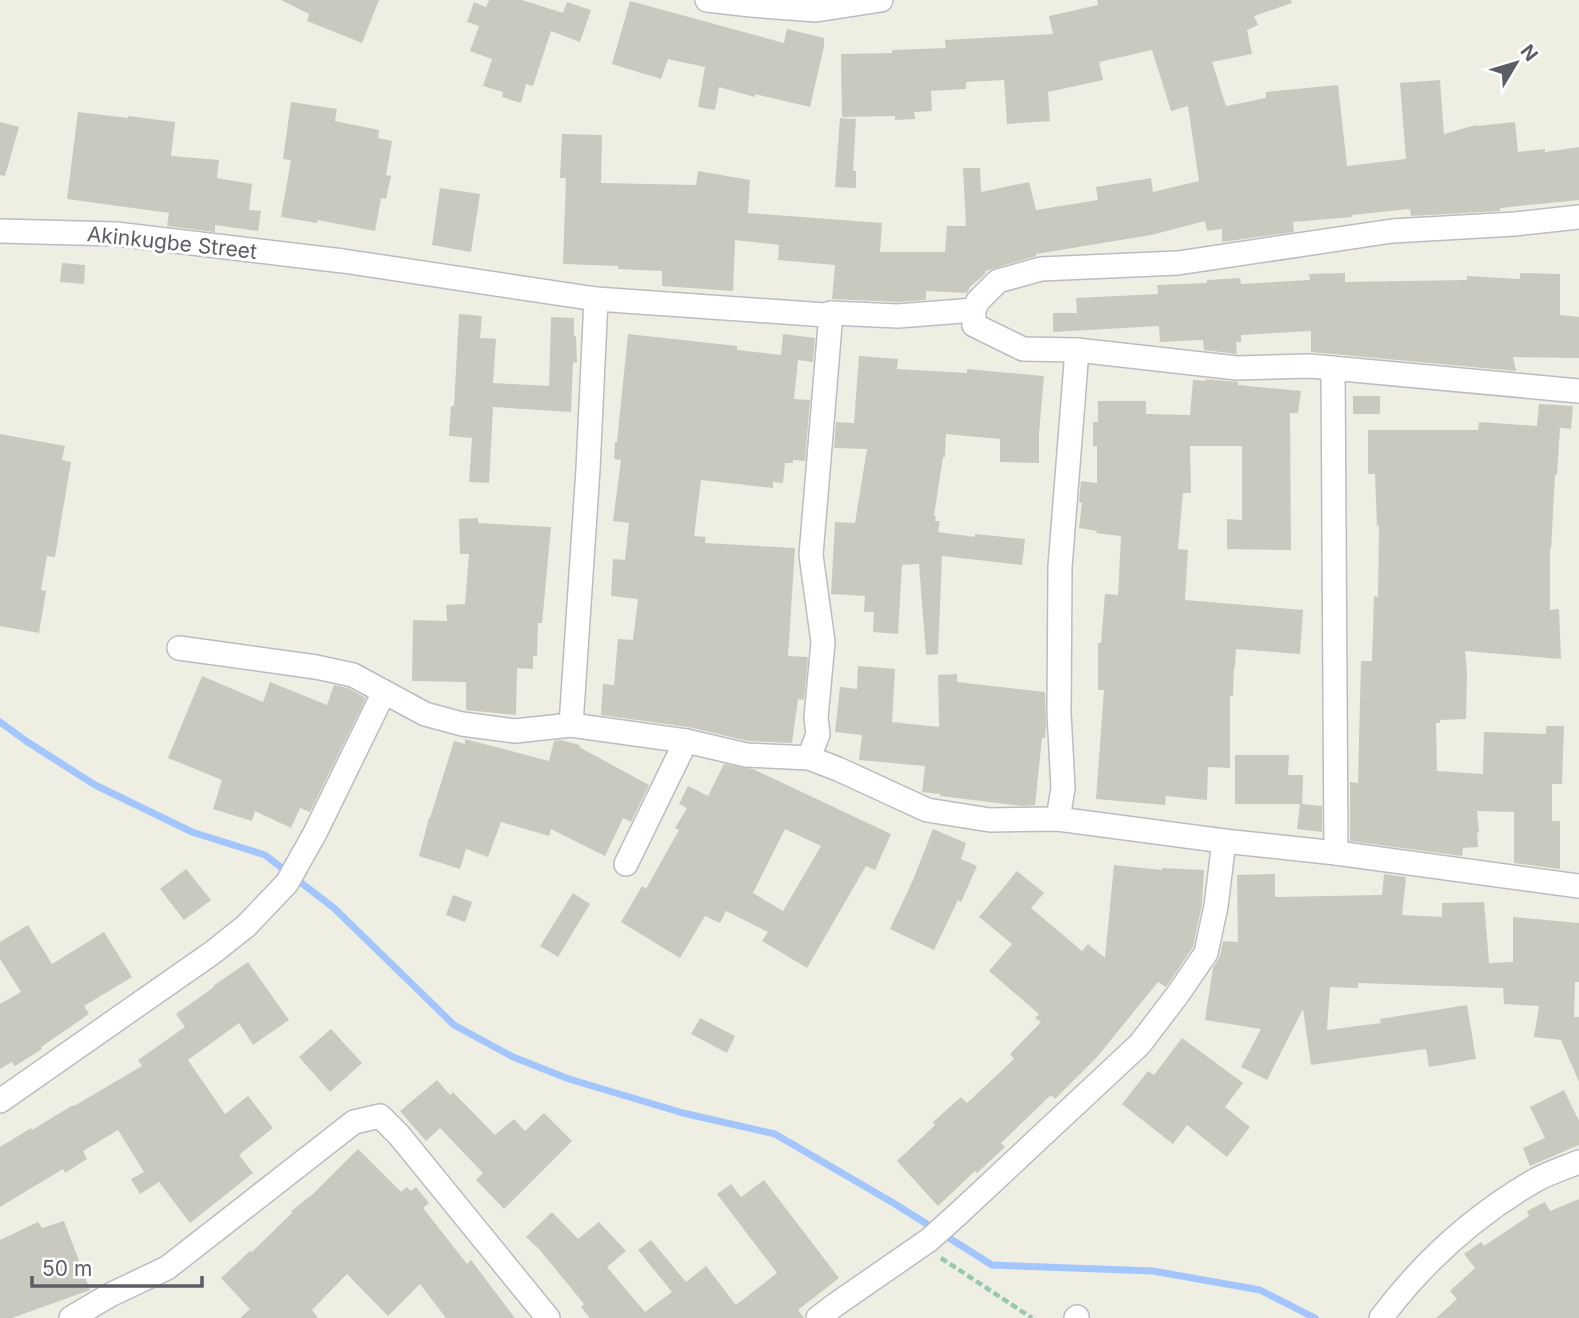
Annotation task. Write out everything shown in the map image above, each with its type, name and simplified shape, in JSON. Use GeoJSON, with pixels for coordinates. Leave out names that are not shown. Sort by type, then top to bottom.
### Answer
{"type":"FeatureCollection","features":[{"type":"Feature","properties":{"kind":"street"},"geometry":{"type":"LineString","coordinates":[[707,0],[816,9],[881,0]]}},
{"type":"Feature","properties":{"kind":"street"},"geometry":{"type":"LineString","coordinates":[[1579,217],[1515,224],[1392,231],[1178,263],[1041,270],[998,281],[978,301],[974,310],[974,325],[1023,349],[1077,350],[1237,368],[1310,366],[1579,391]]}},
{"type":"Feature","properties":{"kind":"street","name":"Akinkugbe Street"},"geometry":{"type":"LineString","coordinates":[[0,231],[116,234],[342,261],[596,299],[826,315],[898,316],[974,310]]}},
{"type":"Feature","properties":{"kind":"street"},"geometry":{"type":"LineString","coordinates":[[571,725],[596,299]]}},
{"type":"Feature","properties":{"kind":"street"},"geometry":{"type":"LineString","coordinates":[[809,758],[818,734],[816,718],[823,642],[811,555],[831,313]]}},
{"type":"Feature","properties":{"kind":"street"},"geometry":{"type":"LineString","coordinates":[[1058,819],[1063,788],[1059,713],[1060,567],[1077,350]]}},
{"type":"Feature","properties":{"kind":"street"},"geometry":{"type":"LineString","coordinates":[[1333,368],[1336,853]]}},
{"type":"Feature","properties":{"kind":"street"},"geometry":{"type":"LineString","coordinates":[[179,648],[316,667],[353,675],[425,714],[462,724],[515,731],[571,725],[686,741],[747,755],[809,758],[926,810],[990,820],[1058,819],[1579,886]]}},
{"type":"Feature","properties":{"kind":"street"},"geometry":{"type":"LineString","coordinates":[[0,1101],[212,953],[246,926],[288,883],[384,692]]}},
{"type":"Feature","properties":{"kind":"street"},"geometry":{"type":"LineString","coordinates":[[626,864],[686,741]]}},
{"type":"Feature","properties":{"kind":"street"},"geometry":{"type":"LineString","coordinates":[[818,1318],[924,1242],[958,1214],[1140,1044],[1206,953],[1216,906],[1224,841]]}},
{"type":"Feature","properties":{"kind":"street"},"geometry":{"type":"LineString","coordinates":[[71,1318],[110,1295],[167,1268],[354,1122],[380,1116],[399,1135],[546,1318]]}},
{"type":"Feature","properties":{"kind":"street"},"geometry":{"type":"LineString","coordinates":[[1382,1316],[1430,1260],[1473,1222],[1535,1180],[1579,1162]]}},
{"type":"Feature","properties":{"kind":"path"},"geometry":{"type":"LineString","coordinates":[[924,1242],[1032,1318]]}},
{"type":"Feature","properties":{"kind":"building"},"geometry":{"type":"Polygon","coordinates":[[[281,0],[379,0],[362,43],[307,21],[309,14],[281,0]]]}},
{"type":"Feature","properties":{"kind":"building"},"geometry":{"type":"Polygon","coordinates":[[[489,0],[522,0],[563,13],[567,2],[591,10],[580,42],[551,31],[533,86],[526,84],[521,103],[502,97],[503,92],[483,86],[492,59],[470,51],[479,26],[467,22],[474,2],[486,7],[489,0]]]}},
{"type":"Feature","properties":{"kind":"building"},"geometry":{"type":"Polygon","coordinates":[[[1097,0],[1291,0],[1292,3],[1254,16],[1258,25],[1247,30],[1252,54],[1212,62],[1226,106],[1266,98],[1266,92],[1338,85],[1347,166],[1406,159],[1400,83],[1440,80],[1444,134],[1476,125],[1515,122],[1518,152],[1545,149],[1545,152],[1579,147],[1579,200],[1500,208],[1500,211],[1411,216],[1410,209],[1352,215],[1293,222],[1294,232],[1222,242],[1222,229],[1207,231],[1205,221],[1151,235],[1036,254],[985,271],[967,293],[926,291],[926,300],[898,302],[832,299],[835,265],[778,260],[779,245],[735,240],[733,291],[662,286],[662,271],[563,264],[566,178],[560,178],[562,134],[602,135],[601,183],[696,185],[698,171],[750,180],[748,213],[882,223],[880,252],[945,252],[947,226],[966,226],[963,168],[980,168],[981,192],[1029,182],[1036,210],[1098,200],[1096,187],[1151,178],[1153,192],[1199,181],[1188,106],[1171,111],[1152,50],[1099,62],[1103,80],[1048,92],[1050,121],[1007,124],[1004,80],[966,82],[966,89],[931,91],[932,111],[914,112],[915,119],[895,120],[895,116],[842,117],[841,54],[946,48],[945,40],[1053,34],[1049,16],[1098,5],[1097,0]]]}},
{"type":"Feature","properties":{"kind":"building"},"geometry":{"type":"Polygon","coordinates":[[[630,1],[784,43],[787,29],[824,38],[810,107],[719,87],[715,110],[698,107],[705,67],[668,59],[661,79],[612,64],[630,1]]]}},
{"type":"Feature","properties":{"kind":"building"},"geometry":{"type":"Polygon","coordinates":[[[291,102],[337,109],[335,121],[379,130],[378,138],[392,141],[386,175],[391,176],[386,199],[381,198],[375,231],[318,220],[317,223],[281,217],[291,160],[283,159],[291,102]]]}},
{"type":"Feature","properties":{"kind":"building"},"geometry":{"type":"Polygon","coordinates":[[[78,112],[175,122],[171,156],[219,160],[217,178],[252,184],[249,210],[261,211],[258,231],[215,225],[215,232],[167,226],[169,213],[67,199],[78,112]]]}},
{"type":"Feature","properties":{"kind":"building"},"geometry":{"type":"Polygon","coordinates":[[[840,118],[856,119],[853,171],[856,171],[856,188],[835,187],[840,118]]]}},
{"type":"Feature","properties":{"kind":"building"},"geometry":{"type":"Polygon","coordinates":[[[0,122],[19,127],[5,176],[0,175],[0,122]]]}},
{"type":"Feature","properties":{"kind":"building"},"geometry":{"type":"Polygon","coordinates":[[[440,188],[480,194],[471,252],[432,245],[440,188]]]}},
{"type":"Feature","properties":{"kind":"building"},"geometry":{"type":"Polygon","coordinates":[[[62,263],[85,265],[84,284],[60,282],[62,263]]]}},
{"type":"Feature","properties":{"kind":"building"},"geometry":{"type":"Polygon","coordinates":[[[1345,273],[1345,282],[1467,280],[1467,276],[1520,279],[1520,273],[1560,274],[1560,315],[1579,317],[1579,358],[1513,357],[1516,371],[1311,352],[1311,331],[1241,335],[1241,342],[1236,342],[1237,354],[1204,350],[1203,340],[1160,342],[1159,326],[1053,332],[1053,313],[1077,313],[1076,298],[1158,294],[1157,285],[1207,283],[1207,280],[1240,278],[1241,284],[1310,280],[1309,274],[1345,273]]]}},
{"type":"Feature","properties":{"kind":"building"},"geometry":{"type":"Polygon","coordinates":[[[459,314],[482,316],[480,338],[496,339],[493,383],[549,386],[551,317],[574,318],[577,362],[573,363],[571,412],[493,407],[489,483],[469,482],[472,438],[449,436],[451,406],[454,406],[459,314]]]}},
{"type":"Feature","properties":{"kind":"building"},"geometry":{"type":"Polygon","coordinates":[[[628,334],[737,346],[737,350],[781,355],[783,334],[815,338],[813,362],[798,360],[794,399],[810,400],[805,461],[793,460],[793,463],[785,463],[783,483],[773,482],[773,488],[701,480],[694,536],[706,537],[705,543],[795,548],[788,656],[808,657],[804,700],[798,699],[792,743],[748,741],[688,727],[601,715],[603,684],[614,685],[618,639],[633,640],[638,599],[611,596],[613,559],[625,560],[629,523],[613,521],[621,460],[614,459],[615,442],[628,334]]]}},
{"type":"Feature","properties":{"kind":"building"},"geometry":{"type":"Polygon","coordinates":[[[859,356],[898,359],[897,369],[967,373],[967,369],[1044,376],[1039,463],[1000,462],[1000,439],[946,434],[945,457],[934,516],[935,521],[940,521],[938,532],[1025,539],[1022,565],[942,556],[938,654],[926,655],[919,564],[902,565],[898,634],[873,632],[874,612],[864,612],[865,596],[831,594],[835,522],[855,523],[867,449],[834,448],[836,422],[854,423],[859,356]]]}},
{"type":"Feature","properties":{"kind":"building"},"geometry":{"type":"Polygon","coordinates":[[[1205,379],[1301,391],[1298,413],[1290,413],[1291,550],[1227,549],[1227,519],[1242,520],[1242,446],[1190,446],[1191,493],[1183,493],[1178,549],[1188,550],[1185,600],[1303,610],[1300,654],[1236,649],[1233,696],[1230,696],[1230,768],[1208,767],[1207,800],[1166,796],[1165,805],[1096,799],[1104,690],[1098,690],[1098,643],[1101,643],[1105,594],[1118,595],[1121,536],[1079,528],[1081,481],[1097,483],[1097,446],[1093,446],[1093,422],[1098,422],[1098,401],[1146,401],[1146,414],[1190,415],[1193,380],[1206,381],[1205,379]]]}},
{"type":"Feature","properties":{"kind":"building"},"geometry":{"type":"Polygon","coordinates":[[[1353,396],[1380,396],[1380,414],[1353,414],[1353,396]]]}},
{"type":"Feature","properties":{"kind":"building"},"geometry":{"type":"Polygon","coordinates":[[[1539,404],[1573,406],[1571,429],[1560,428],[1550,549],[1550,610],[1559,609],[1561,659],[1465,651],[1466,719],[1440,720],[1440,723],[1436,723],[1437,771],[1483,774],[1484,732],[1546,734],[1546,726],[1564,726],[1562,784],[1552,784],[1552,821],[1560,821],[1560,869],[1514,863],[1514,812],[1477,811],[1478,847],[1463,848],[1462,856],[1350,841],[1350,782],[1358,783],[1361,661],[1372,661],[1374,596],[1378,597],[1379,525],[1377,526],[1375,474],[1368,474],[1368,430],[1478,430],[1479,422],[1537,426],[1539,404]]]}},
{"type":"Feature","properties":{"kind":"building"},"geometry":{"type":"Polygon","coordinates":[[[0,434],[65,446],[62,460],[71,462],[55,557],[47,556],[41,590],[46,591],[39,633],[0,626],[0,434]]]}},
{"type":"Feature","properties":{"kind":"building"},"geometry":{"type":"Polygon","coordinates":[[[478,518],[478,523],[551,527],[542,623],[538,623],[537,656],[533,656],[533,669],[517,668],[516,715],[466,710],[466,682],[412,681],[413,620],[447,621],[446,605],[465,604],[469,554],[460,554],[459,519],[478,518]]]}},
{"type":"Feature","properties":{"kind":"building"},"geometry":{"type":"Polygon","coordinates":[[[858,666],[895,669],[892,722],[939,727],[938,675],[957,674],[957,682],[1045,692],[1046,728],[1045,738],[1042,738],[1035,805],[1023,806],[922,792],[925,766],[859,760],[862,735],[835,732],[840,687],[857,689],[858,666]]]}},
{"type":"Feature","properties":{"kind":"building"},"geometry":{"type":"Polygon","coordinates":[[[202,676],[263,702],[270,682],[327,705],[334,685],[348,688],[366,698],[310,812],[300,808],[291,828],[255,811],[252,821],[213,809],[222,780],[168,758],[202,676]]]}},
{"type":"Feature","properties":{"kind":"building"},"geometry":{"type":"Polygon","coordinates":[[[465,739],[549,761],[554,741],[580,745],[579,747],[649,785],[631,822],[623,818],[605,856],[551,829],[549,836],[501,822],[488,857],[466,849],[460,869],[419,856],[454,741],[465,744],[465,739]]]}},
{"type":"Feature","properties":{"kind":"building"},"geometry":{"type":"Polygon","coordinates":[[[1235,755],[1289,755],[1288,775],[1303,775],[1302,804],[1322,806],[1322,832],[1297,829],[1300,804],[1235,804],[1235,755]]]}},
{"type":"Feature","properties":{"kind":"building"},"geometry":{"type":"Polygon","coordinates":[[[724,764],[753,769],[891,834],[875,870],[866,866],[807,968],[762,941],[768,932],[726,911],[720,923],[705,916],[680,958],[621,922],[642,886],[646,889],[679,830],[675,828],[687,808],[679,804],[688,786],[708,796],[724,764]],[[785,829],[753,893],[783,911],[821,846],[785,829]]]}},
{"type":"Feature","properties":{"kind":"building"},"geometry":{"type":"Polygon","coordinates":[[[933,829],[966,843],[961,859],[977,866],[961,902],[958,900],[934,950],[890,929],[933,829]]]}},
{"type":"Feature","properties":{"kind":"building"},"geometry":{"type":"Polygon","coordinates":[[[1114,865],[1162,870],[1204,870],[1202,904],[1193,947],[1166,987],[1158,982],[1097,1057],[1055,1099],[1051,1095],[1001,1143],[1005,1147],[938,1206],[897,1161],[935,1125],[933,1122],[961,1097],[967,1103],[1014,1059],[1010,1054],[1041,1022],[1035,1018],[1039,1014],[989,971],[1012,944],[979,917],[1017,871],[1044,893],[1031,908],[1082,951],[1088,944],[1105,958],[1114,865]]]}},
{"type":"Feature","properties":{"kind":"building"},"geometry":{"type":"Polygon","coordinates":[[[186,869],[211,900],[184,920],[160,889],[186,869]]]}},
{"type":"Feature","properties":{"kind":"building"},"geometry":{"type":"Polygon","coordinates":[[[1275,874],[1275,897],[1382,895],[1384,874],[1406,877],[1402,915],[1442,917],[1442,903],[1484,902],[1489,963],[1513,962],[1513,917],[1579,923],[1579,982],[1575,982],[1574,1017],[1579,1017],[1579,1082],[1561,1040],[1534,1037],[1539,1006],[1504,1004],[1503,988],[1358,983],[1358,988],[1330,987],[1327,1030],[1381,1023],[1380,1019],[1467,1005],[1476,1059],[1429,1067],[1426,1049],[1311,1065],[1303,1009],[1267,1080],[1241,1067],[1261,1029],[1205,1020],[1213,968],[1220,956],[1223,941],[1238,942],[1237,875],[1275,874]]]}},
{"type":"Feature","properties":{"kind":"building"},"geometry":{"type":"Polygon","coordinates":[[[573,893],[590,904],[558,957],[540,946],[573,893]]]}},
{"type":"Feature","properties":{"kind":"building"},"geometry":{"type":"Polygon","coordinates":[[[453,895],[472,902],[465,922],[446,915],[453,895]]]}},
{"type":"Feature","properties":{"kind":"building"},"geometry":{"type":"Polygon","coordinates":[[[28,925],[52,964],[104,932],[132,977],[84,1006],[89,1014],[41,1047],[42,1049],[15,1066],[12,1062],[0,1069],[0,1004],[21,992],[0,959],[0,942],[28,925]]]}},
{"type":"Feature","properties":{"kind":"building"},"geometry":{"type":"Polygon","coordinates":[[[248,962],[289,1020],[253,1045],[239,1023],[188,1060],[225,1114],[248,1096],[273,1128],[239,1155],[253,1173],[190,1223],[159,1182],[140,1194],[131,1179],[144,1172],[118,1130],[83,1151],[87,1159],[65,1173],[63,1169],[0,1207],[0,1147],[142,1066],[138,1060],[185,1027],[176,1014],[248,962]]]}},
{"type":"Feature","properties":{"kind":"building"},"geometry":{"type":"Polygon","coordinates":[[[700,1018],[735,1036],[727,1053],[691,1034],[700,1018]]]}},
{"type":"Feature","properties":{"kind":"building"},"geometry":{"type":"Polygon","coordinates":[[[331,1029],[362,1063],[330,1092],[299,1057],[331,1029]]]}},
{"type":"Feature","properties":{"kind":"building"},"geometry":{"type":"Polygon","coordinates":[[[1182,1038],[1243,1083],[1225,1107],[1250,1127],[1227,1157],[1187,1125],[1173,1144],[1122,1104],[1148,1071],[1154,1075],[1182,1038]]]}},
{"type":"Feature","properties":{"kind":"building"},"geometry":{"type":"Polygon","coordinates":[[[437,1080],[450,1095],[453,1092],[495,1135],[514,1119],[525,1131],[544,1113],[572,1141],[504,1209],[476,1180],[483,1173],[440,1128],[426,1141],[400,1111],[437,1080]]]}},
{"type":"Feature","properties":{"kind":"building"},"geometry":{"type":"Polygon","coordinates":[[[1564,1090],[1579,1121],[1579,1145],[1530,1166],[1523,1148],[1545,1138],[1530,1107],[1564,1090]]]}},
{"type":"Feature","properties":{"kind":"building"},"geometry":{"type":"Polygon","coordinates":[[[358,1149],[401,1192],[407,1187],[411,1191],[416,1187],[429,1203],[423,1208],[467,1264],[471,1260],[515,1318],[446,1318],[420,1284],[388,1316],[347,1274],[312,1310],[318,1318],[240,1318],[250,1309],[221,1278],[252,1252],[292,1213],[291,1211],[313,1194],[358,1149]]]}},
{"type":"Feature","properties":{"kind":"building"},"geometry":{"type":"Polygon","coordinates":[[[764,1180],[839,1278],[798,1310],[804,1318],[590,1318],[581,1307],[584,1304],[526,1237],[552,1212],[578,1239],[599,1222],[626,1251],[607,1267],[645,1312],[672,1292],[638,1250],[651,1240],[686,1282],[706,1266],[736,1305],[777,1273],[717,1194],[731,1184],[741,1197],[764,1180]]]}},
{"type":"Feature","properties":{"kind":"building"},"geometry":{"type":"Polygon","coordinates":[[[1579,1199],[1579,1318],[1436,1318],[1457,1299],[1450,1291],[1475,1268],[1464,1254],[1481,1242],[1484,1246],[1529,1216],[1527,1211],[1545,1202],[1550,1211],[1579,1199]]]}},
{"type":"Feature","properties":{"kind":"building"},"geometry":{"type":"Polygon","coordinates":[[[64,1221],[90,1290],[12,1318],[0,1318],[0,1240],[38,1222],[42,1228],[64,1221]]]}},
{"type":"Feature","properties":{"kind":"waterway"},"geometry":{"type":"LineString","coordinates":[[0,722],[95,785],[192,832],[265,855],[334,908],[454,1025],[513,1057],[569,1079],[683,1113],[775,1134],[992,1265],[1153,1271],[1260,1290],[1315,1318]]}}]}
